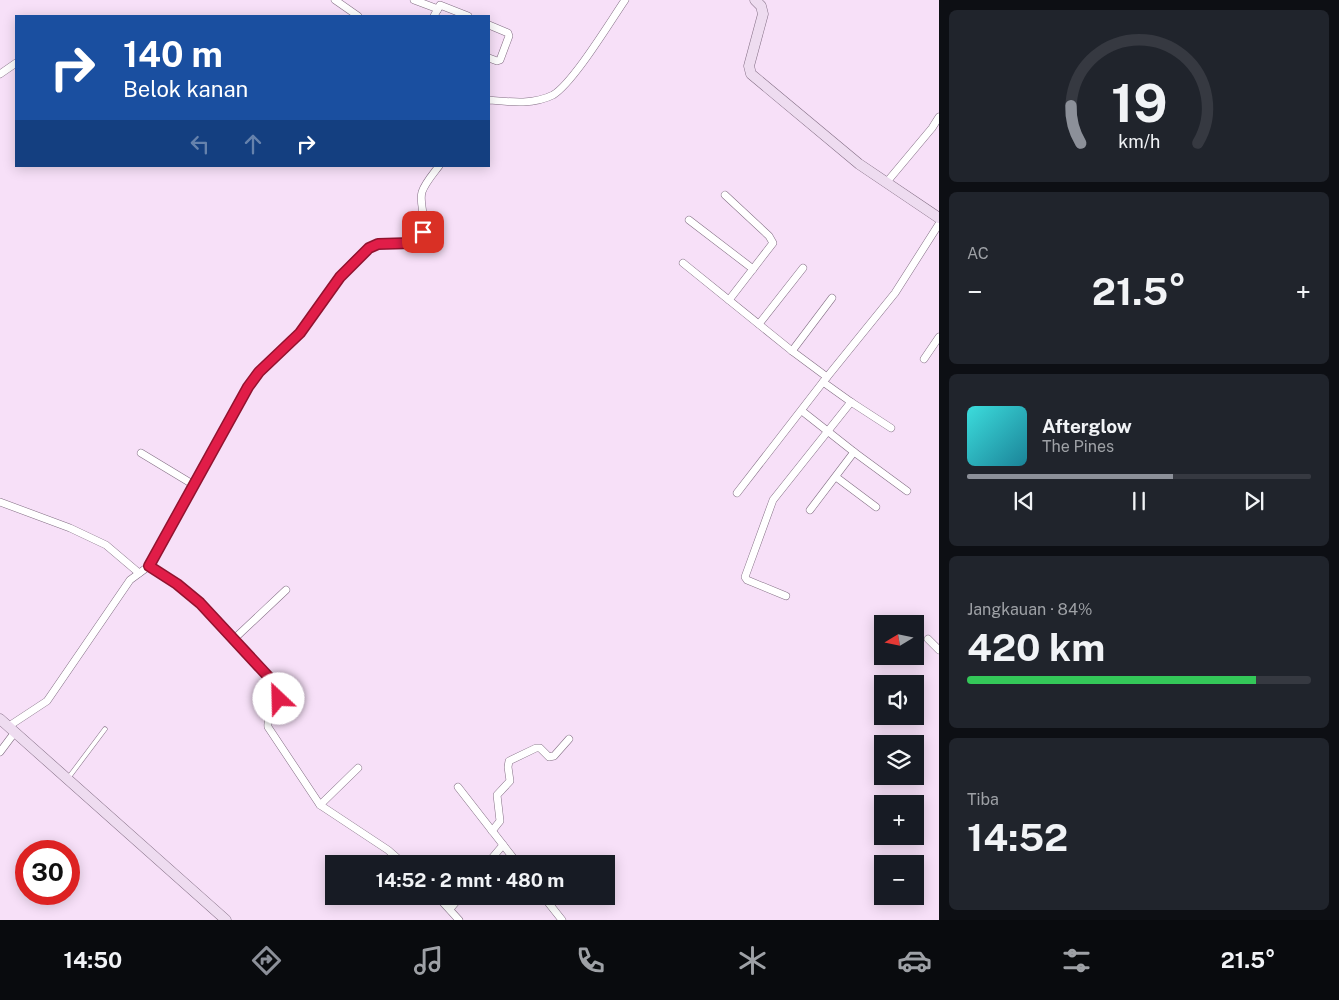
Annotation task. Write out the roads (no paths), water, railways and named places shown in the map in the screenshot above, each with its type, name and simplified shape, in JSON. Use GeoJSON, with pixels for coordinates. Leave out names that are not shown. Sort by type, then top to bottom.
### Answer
{"type":"FeatureCollection","features":[{"type":"Feature","properties":{"kind":"street"},"geometry":{"type":"LineString","coordinates":[[335,0],[357,15]]}},
{"type":"Feature","properties":{"kind":"street"},"geometry":{"type":"LineString","coordinates":[[414,0],[436,13],[439,6],[442,6],[465,15]]}},
{"type":"Feature","properties":{"kind":"street"},"geometry":{"type":"LineString","coordinates":[[490,100],[526,102],[536,101],[554,94],[574,74],[625,0]]}},
{"type":"Feature","properties":{"kind":"street"},"geometry":{"type":"LineString","coordinates":[[755,0],[761,6],[763,14],[749,66],[750,74],[840,150],[939,218]]}},
{"type":"Feature","properties":{"kind":"street"},"geometry":{"type":"LineString","coordinates":[[490,25],[508,33],[509,36],[499,61],[490,58]]}},
{"type":"Feature","properties":{"kind":"street"},"geometry":{"type":"LineString","coordinates":[[0,74],[15,64]]}},
{"type":"Feature","properties":{"kind":"street"},"geometry":{"type":"LineString","coordinates":[[886,183],[939,117]]}},
{"type":"Feature","properties":{"kind":"street"},"geometry":{"type":"LineString","coordinates":[[0,752],[12,729],[47,701],[130,580],[149,566],[248,387],[259,372],[300,333],[340,277],[369,248],[378,244],[411,244],[422,235],[424,229],[422,193],[438,167]]}},
{"type":"Feature","properties":{"kind":"street"},"geometry":{"type":"LineString","coordinates":[[725,195],[773,241],[772,245],[729,300]]}},
{"type":"Feature","properties":{"kind":"street"},"geometry":{"type":"LineString","coordinates":[[689,220],[753,268]]}},
{"type":"Feature","properties":{"kind":"street"},"geometry":{"type":"LineString","coordinates":[[738,493],[825,379],[895,293],[939,224]]}},
{"type":"Feature","properties":{"kind":"street"},"geometry":{"type":"LineString","coordinates":[[683,262],[851,402],[891,428]]}},
{"type":"Feature","properties":{"kind":"street"},"geometry":{"type":"LineString","coordinates":[[759,324],[803,268]]}},
{"type":"Feature","properties":{"kind":"street"},"geometry":{"type":"LineString","coordinates":[[792,351],[832,298]]}},
{"type":"Feature","properties":{"kind":"street"},"geometry":{"type":"LineString","coordinates":[[924,359],[939,337]]}},
{"type":"Feature","properties":{"kind":"street"},"geometry":{"type":"LineString","coordinates":[[786,596],[747,580],[745,577],[773,500],[851,402]]}},
{"type":"Feature","properties":{"kind":"street"},"geometry":{"type":"LineString","coordinates":[[802,411],[907,491]]}},
{"type":"Feature","properties":{"kind":"street"},"geometry":{"type":"LineString","coordinates":[[810,510],[854,452]]}},
{"type":"Feature","properties":{"kind":"street"},"geometry":{"type":"LineString","coordinates":[[141,453],[194,485]]}},
{"type":"Feature","properties":{"kind":"street"},"geometry":{"type":"LineString","coordinates":[[836,477],[876,507]]}},
{"type":"Feature","properties":{"kind":"street"},"geometry":{"type":"LineString","coordinates":[[1,503],[70,528],[106,545],[140,573]]}},
{"type":"Feature","properties":{"kind":"street"},"geometry":{"type":"LineString","coordinates":[[149,566],[188,592],[280,690],[279,699],[268,718],[268,727],[320,805],[394,855]]}},
{"type":"Feature","properties":{"kind":"street"},"geometry":{"type":"LineString","coordinates":[[234,639],[286,590]]}},
{"type":"Feature","properties":{"kind":"street"},"geometry":{"type":"LineString","coordinates":[[928,639],[939,650]]}},
{"type":"Feature","properties":{"kind":"street"},"geometry":{"type":"LineString","coordinates":[[0,719],[226,920]]}},
{"type":"Feature","properties":{"kind":"street"},"geometry":{"type":"LineString","coordinates":[[492,831],[500,822],[497,795],[510,781],[509,761],[536,748],[540,748],[549,756],[554,756],[569,739]]}},
{"type":"Feature","properties":{"kind":"street"},"geometry":{"type":"LineString","coordinates":[[320,805],[358,768]]}},
{"type":"Feature","properties":{"kind":"street"},"geometry":{"type":"LineString","coordinates":[[458,787],[511,855]]}},
{"type":"Feature","properties":{"kind":"street"},"geometry":{"type":"LineString","coordinates":[[495,855],[503,845]]}},
{"type":"Feature","properties":{"kind":"street"},"geometry":{"type":"LineString","coordinates":[[446,905],[460,920]]}},
{"type":"Feature","properties":{"kind":"street"},"geometry":{"type":"LineString","coordinates":[[450,909],[453,905]]}},
{"type":"Feature","properties":{"kind":"street"},"geometry":{"type":"LineString","coordinates":[[551,905],[562,920]]}},
{"type":"Feature","properties":{"kind":"lane"},"geometry":{"type":"LineString","coordinates":[[68,779],[105,728]]}}]}
